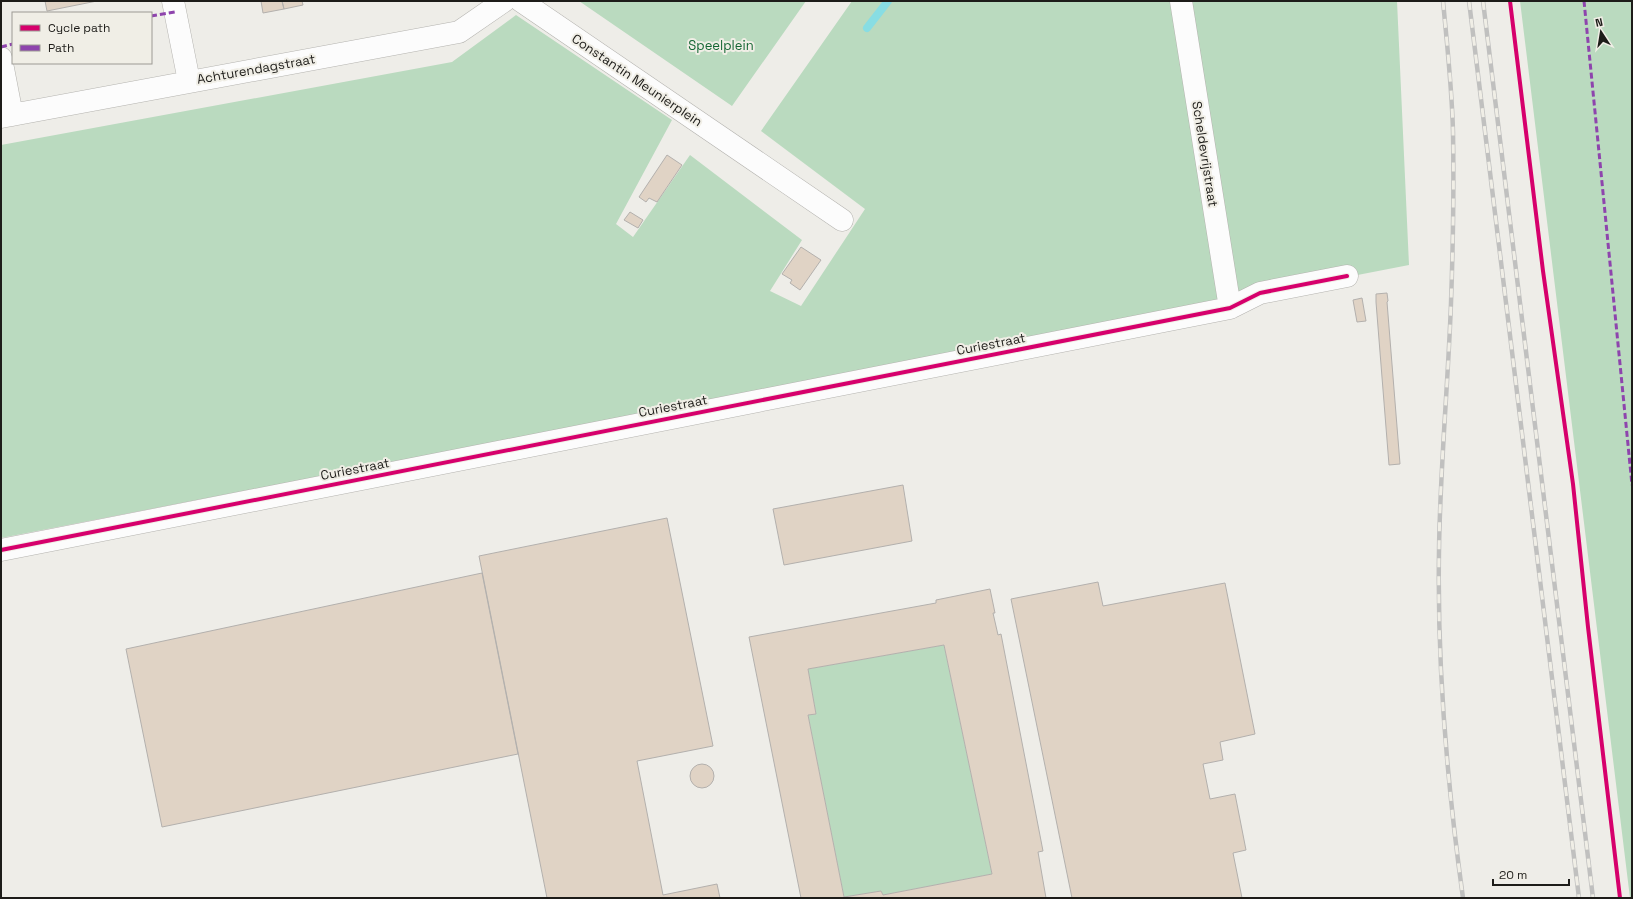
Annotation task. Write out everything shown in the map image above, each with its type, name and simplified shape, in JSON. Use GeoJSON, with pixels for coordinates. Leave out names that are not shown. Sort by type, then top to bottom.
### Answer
{"type":"FeatureCollection","features":[{"type":"Feature","properties":{"kind":"street"},"geometry":{"type":"LineString","coordinates":[[173,1],[189,81]]}},
{"type":"Feature","properties":{"kind":"street","name":"Achturendagstraat"},"geometry":{"type":"LineString","coordinates":[[6,116],[458,32],[504,1]]}},
{"type":"Feature","properties":{"kind":"street","name":"Constantin Meunierplein"},"geometry":{"type":"LineString","coordinates":[[521,1],[842,220]]}},
{"type":"Feature","properties":{"kind":"street","name":"Scheldevrijstraat"},"geometry":{"type":"LineString","coordinates":[[1181,1],[1230,308]]}},
{"type":"Feature","properties":{"kind":"street"},"geometry":{"type":"LineString","coordinates":[[1,58],[6,116]]}},
{"type":"Feature","properties":{"kind":"street","name":"Curiestraat"},"geometry":{"type":"LineString","coordinates":[[1,550],[1230,308],[1260,293],[1347,276]]}},
{"type":"Feature","properties":{"kind":"green space","name":"Speelplein"},"geometry":{"type":"Polygon","coordinates":[[[579,1],[806,1],[732,106],[579,1]]]}},
{"type":"Feature","properties":{"kind":"green space"},"geometry":{"type":"Polygon","coordinates":[[[852,1],[1397,1],[1409,265],[1,538],[1,145],[452,62],[516,15],[672,120],[616,224],[633,237],[690,155],[802,240],[770,291],[801,306],[865,209],[761,131],[852,1]]]}},
{"type":"Feature","properties":{"kind":"green space"},"geometry":{"type":"Polygon","coordinates":[[[1520,1],[1632,1],[1632,898],[1630,898],[1520,1]]]}},
{"type":"Feature","properties":{"kind":"green space"},"geometry":{"type":"Polygon","coordinates":[[[944,645],[992,874],[883,895],[881,891],[844,897],[808,715],[816,714],[808,669],[944,645]]]}},
{"type":"Feature","properties":{"kind":"building"},"geometry":{"type":"Polygon","coordinates":[[[45,1],[97,1],[47,11],[45,1]]]}},
{"type":"Feature","properties":{"kind":"building"},"geometry":{"type":"Polygon","coordinates":[[[261,1],[282,1],[284,9],[263,13],[261,1]]]}},
{"type":"Feature","properties":{"kind":"building"},"geometry":{"type":"Polygon","coordinates":[[[282,1],[302,1],[303,5],[284,9],[282,1]]]}},
{"type":"Feature","properties":{"kind":"building"},"geometry":{"type":"Polygon","coordinates":[[[667,155],[682,165],[657,202],[649,198],[646,202],[639,197],[667,155]]]}},
{"type":"Feature","properties":{"kind":"building"},"geometry":{"type":"Polygon","coordinates":[[[630,212],[643,220],[638,228],[624,220],[630,212]]]}},
{"type":"Feature","properties":{"kind":"building"},"geometry":{"type":"Polygon","coordinates":[[[801,247],[821,260],[800,290],[790,283],[792,280],[782,274],[801,247]]]}},
{"type":"Feature","properties":{"kind":"building"},"geometry":{"type":"Polygon","coordinates":[[[1387,293],[1400,464],[1389,465],[1376,302],[1376,294],[1387,293]]]}},
{"type":"Feature","properties":{"kind":"building"},"geometry":{"type":"Polygon","coordinates":[[[1362,298],[1366,321],[1357,322],[1353,300],[1362,298]]]}},
{"type":"Feature","properties":{"kind":"building"},"geometry":{"type":"Polygon","coordinates":[[[903,485],[912,541],[784,565],[773,509],[903,485]]]}},
{"type":"Feature","properties":{"kind":"building"},"geometry":{"type":"Polygon","coordinates":[[[667,518],[713,746],[637,761],[663,895],[717,884],[720,898],[547,898],[479,556],[667,518]]]}},
{"type":"Feature","properties":{"kind":"building"},"geometry":{"type":"Polygon","coordinates":[[[482,573],[518,754],[162,827],[126,649],[482,573]]]}},
{"type":"Feature","properties":{"kind":"building"},"geometry":{"type":"Polygon","coordinates":[[[1098,582],[1103,606],[1225,583],[1255,734],[1220,742],[1223,760],[1203,764],[1210,799],[1235,794],[1246,850],[1233,853],[1242,898],[1072,898],[1011,599],[1098,582]]]}},
{"type":"Feature","properties":{"kind":"building"},"geometry":{"type":"Polygon","coordinates":[[[990,589],[998,635],[1001,634],[1043,851],[1038,852],[1046,898],[801,898],[749,637],[936,603],[936,600],[990,589]],[[944,645],[808,669],[816,714],[808,715],[844,897],[881,891],[883,895],[992,874],[944,645]]]}},
{"type":"Feature","properties":{"kind":"building"},"geometry":{"type":"Polygon","coordinates":[[[702,764],[707,765],[713,771],[713,781],[707,787],[702,788],[697,787],[691,781],[690,776],[691,771],[697,765],[702,764]]]}},
{"type":"Feature","properties":{"kind":"waterway"},"geometry":{"type":"LineString","coordinates":[[867,28],[888,1]]}},
{"type":"Feature","properties":{"kind":"railway"},"geometry":{"type":"LineString","coordinates":[[1443,1],[1452,99],[1453,239],[1448,365],[1442,458],[1439,595],[1441,682],[1444,725],[1452,812],[1463,898]]}},
{"type":"Feature","properties":{"kind":"railway"},"geometry":{"type":"LineString","coordinates":[[1469,1],[1579,898]]}},
{"type":"Feature","properties":{"kind":"railway"},"geometry":{"type":"LineString","coordinates":[[1483,1],[1593,898]]}},
{"type":"Feature","properties":{"kind":"marked path"},"geometry":{"type":"LineString","coordinates":[[1584,1],[1632,485]]}},
{"type":"Feature","properties":{"kind":"marked path"},"geometry":{"type":"LineString","coordinates":[[152,16],[175,12]]}},
{"type":"Feature","properties":{"kind":"marked path"},"geometry":{"type":"LineString","coordinates":[[1,47],[12,44]]}},
{"type":"Feature","properties":{"kind":"cycle path"},"geometry":{"type":"LineString","coordinates":[[1510,1],[1543,271],[1573,484],[1588,627],[1620,898]]}},
{"type":"Feature","properties":{"kind":"cycle path"},"geometry":{"type":"LineString","coordinates":[[1,550],[1230,308],[1260,293],[1347,276]]}}]}
